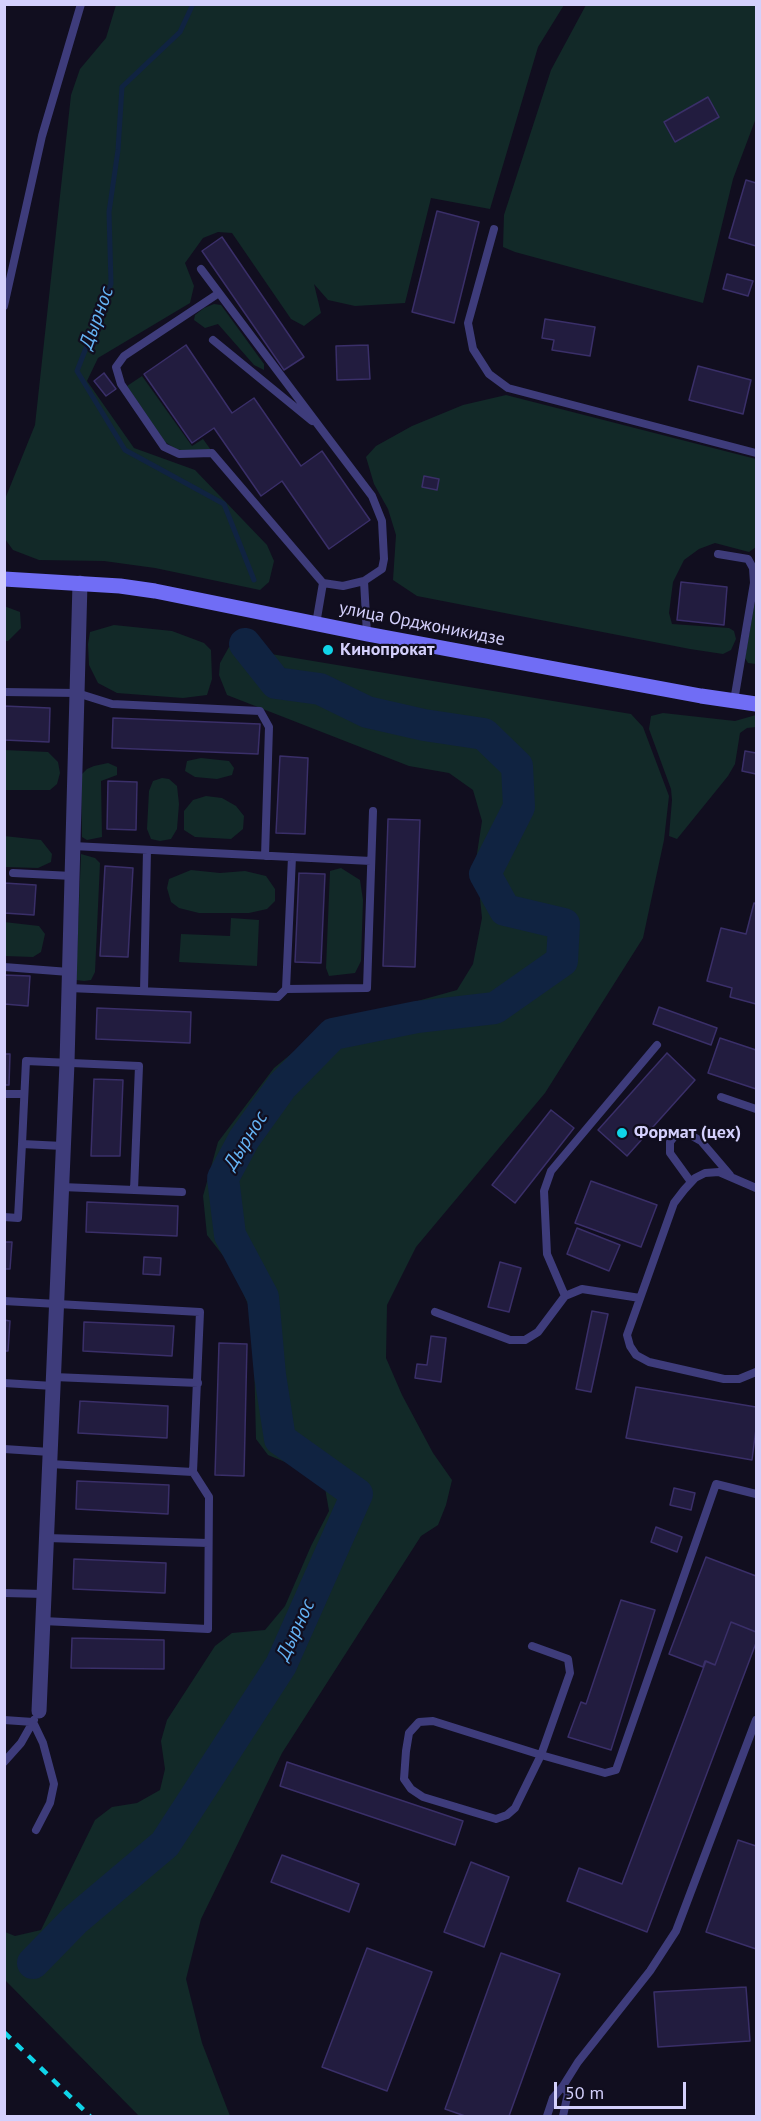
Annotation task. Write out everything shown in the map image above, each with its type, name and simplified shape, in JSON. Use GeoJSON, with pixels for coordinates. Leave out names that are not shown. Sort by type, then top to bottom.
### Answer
{"type":"FeatureCollection","features":[{"type":"Feature","properties":{"kind":"main road","name":"улица Орджоникидзе"},"geometry":{"type":"LineString","coordinates":[[4,579],[120,586],[155,591],[367,634],[756,704]]}},
{"type":"Feature","properties":{"kind":"street"},"geometry":{"type":"LineString","coordinates":[[36,1717],[47,1538],[67,1063],[80,583]]}},
{"type":"Feature","properties":{"kind":"lane"},"geometry":{"type":"LineString","coordinates":[[4,306],[42,136],[81,4]]}},
{"type":"Feature","properties":{"kind":"lane"},"geometry":{"type":"LineString","coordinates":[[494,229],[468,323],[473,349],[489,374],[508,388],[756,453]]}},
{"type":"Feature","properties":{"kind":"lane"},"geometry":{"type":"LineString","coordinates":[[201,269],[372,496],[382,521],[384,559],[382,568],[364,581],[343,586],[323,584],[212,453],[179,454],[164,447],[121,384],[117,367],[124,356],[219,293]]}},
{"type":"Feature","properties":{"kind":"lane"},"geometry":{"type":"LineString","coordinates":[[213,340],[322,430]]}},
{"type":"Feature","properties":{"kind":"lane"},"geometry":{"type":"LineString","coordinates":[[718,554],[748,559],[753,568],[754,583],[734,701]]}},
{"type":"Feature","properties":{"kind":"lane"},"geometry":{"type":"LineString","coordinates":[[364,581],[367,634]]}},
{"type":"Feature","properties":{"kind":"lane"},"geometry":{"type":"LineString","coordinates":[[316,624],[323,584]]}},
{"type":"Feature","properties":{"kind":"lane"},"geometry":{"type":"LineString","coordinates":[[4,692],[77,693],[112,704],[260,711],[269,728],[265,856]]}},
{"type":"Feature","properties":{"kind":"lane"},"geometry":{"type":"LineString","coordinates":[[286,989],[367,988],[373,811]]}},
{"type":"Feature","properties":{"kind":"lane"},"geometry":{"type":"LineString","coordinates":[[73,846],[371,861]]}},
{"type":"Feature","properties":{"kind":"lane"},"geometry":{"type":"LineString","coordinates":[[144,991],[147,850]]}},
{"type":"Feature","properties":{"kind":"lane"},"geometry":{"type":"LineString","coordinates":[[69,988],[278,998],[286,989],[292,857]]}},
{"type":"Feature","properties":{"kind":"lane"},"geometry":{"type":"LineString","coordinates":[[13,873],[72,876]]}},
{"type":"Feature","properties":{"kind":"lane"},"geometry":{"type":"LineString","coordinates":[[4,967],[69,972]]}},
{"type":"Feature","properties":{"kind":"lane"},"geometry":{"type":"LineString","coordinates":[[565,1296],[547,1254],[544,1191],[551,1171],[657,1045]]}},
{"type":"Feature","properties":{"kind":"lane"},"geometry":{"type":"LineString","coordinates":[[4,1217],[18,1218],[26,1060],[139,1066],[134,1190]]}},
{"type":"Feature","properties":{"kind":"lane"},"geometry":{"type":"LineString","coordinates":[[4,1094],[24,1094]]}},
{"type":"Feature","properties":{"kind":"lane"},"geometry":{"type":"LineString","coordinates":[[721,1097],[756,1109]]}},
{"type":"Feature","properties":{"kind":"lane"},"geometry":{"type":"LineString","coordinates":[[691,1182],[670,1153],[669,1142],[675,1134],[685,1132],[701,1141],[730,1175]]}},
{"type":"Feature","properties":{"kind":"lane"},"geometry":{"type":"LineString","coordinates":[[22,1144],[63,1146]]}},
{"type":"Feature","properties":{"kind":"lane"},"geometry":{"type":"LineString","coordinates":[[756,1188],[719,1172],[705,1173],[691,1182],[674,1203],[627,1335],[636,1355],[649,1362],[724,1379],[740,1379],[756,1372]]}},
{"type":"Feature","properties":{"kind":"lane"},"geometry":{"type":"LineString","coordinates":[[62,1187],[182,1192]]}},
{"type":"Feature","properties":{"kind":"lane"},"geometry":{"type":"LineString","coordinates":[[435,1312],[510,1340],[525,1340],[538,1332],[565,1296],[582,1289],[640,1298]]}},
{"type":"Feature","properties":{"kind":"lane"},"geometry":{"type":"LineString","coordinates":[[4,1301],[200,1312],[193,1473],[209,1497],[208,1629],[43,1621]]}},
{"type":"Feature","properties":{"kind":"lane"},"geometry":{"type":"LineString","coordinates":[[4,1383],[53,1381],[198,1383]]}},
{"type":"Feature","properties":{"kind":"lane"},"geometry":{"type":"LineString","coordinates":[[4,1449],[50,1458],[193,1473]]}},
{"type":"Feature","properties":{"kind":"lane"},"geometry":{"type":"LineString","coordinates":[[532,1646],[568,1659],[570,1673],[541,1755],[515,1808],[507,1815],[496,1819],[423,1797],[411,1789],[404,1779],[409,1733],[419,1722],[433,1721],[541,1755],[605,1773],[616,1770],[716,1484],[756,1494]]}},
{"type":"Feature","properties":{"kind":"lane"},"geometry":{"type":"LineString","coordinates":[[47,1538],[208,1543]]}},
{"type":"Feature","properties":{"kind":"lane"},"geometry":{"type":"LineString","coordinates":[[4,1593],[44,1594]]}},
{"type":"Feature","properties":{"kind":"lane"},"geometry":{"type":"LineString","coordinates":[[4,1720],[36,1717]]}},
{"type":"Feature","properties":{"kind":"lane"},"geometry":{"type":"LineString","coordinates":[[4,1762],[21,1743],[36,1717]]}},
{"type":"Feature","properties":{"kind":"lane"},"geometry":{"type":"LineString","coordinates":[[36,1717],[54,1784],[50,1803],[36,1830]]}},
{"type":"Feature","properties":{"kind":"lane"},"geometry":{"type":"LineString","coordinates":[[547,2116],[553,2098],[578,2062],[650,1971],[676,1931],[756,1720]]}},
{"type":"Feature","properties":{"kind":"lane"},"geometry":{"type":"LineString","coordinates":[[563,2086],[568,2093],[563,2116]]}},
{"type":"Feature","properties":{"kind":"green space"},"geometry":{"type":"Polygon","coordinates":[[[116,5],[564,5],[538,47],[490,209],[431,198],[405,303],[355,306],[328,300],[314,284],[321,313],[304,326],[291,319],[232,233],[218,232],[203,238],[185,263],[194,286],[190,303],[98,358],[87,381],[134,448],[195,470],[267,545],[274,561],[269,582],[260,590],[155,568],[104,561],[39,560],[13,550],[5,539],[5,499],[35,425],[71,95],[80,69],[106,38],[116,5]]]}},
{"type":"Feature","properties":{"kind":"green space"},"geometry":{"type":"Polygon","coordinates":[[[586,5],[756,5],[756,118],[733,179],[703,303],[503,247],[504,215],[551,70],[586,5]]]}},
{"type":"Feature","properties":{"kind":"green space"},"geometry":{"type":"Polygon","coordinates":[[[214,304],[221,305],[264,364],[264,370],[254,365],[218,324],[205,328],[194,320],[195,315],[214,304]]]}},
{"type":"Feature","properties":{"kind":"green space"},"geometry":{"type":"Polygon","coordinates":[[[142,376],[192,446],[203,439],[211,450],[186,451],[176,449],[165,442],[127,386],[142,376]]]}},
{"type":"Feature","properties":{"kind":"green space"},"geometry":{"type":"Polygon","coordinates":[[[506,395],[756,459],[756,547],[749,552],[715,543],[699,549],[684,560],[673,582],[669,613],[672,624],[729,628],[734,631],[736,639],[731,650],[723,654],[690,649],[417,596],[393,580],[396,535],[388,509],[374,484],[366,457],[376,446],[412,426],[463,405],[506,395]]]}},
{"type":"Feature","properties":{"kind":"green space"},"geometry":{"type":"Polygon","coordinates":[[[756,596],[756,664],[748,663],[745,658],[756,596]]]}},
{"type":"Feature","properties":{"kind":"green space"},"geometry":{"type":"Polygon","coordinates":[[[4,606],[20,612],[21,628],[8,641],[5,641],[4,606]]]}},
{"type":"Feature","properties":{"kind":"green space"},"geometry":{"type":"Polygon","coordinates":[[[114,625],[172,631],[204,643],[211,650],[212,679],[207,695],[183,698],[117,693],[98,683],[89,665],[90,632],[114,625]]]}},
{"type":"Feature","properties":{"kind":"green space"},"geometry":{"type":"Polygon","coordinates":[[[229,647],[631,714],[643,727],[669,796],[664,840],[643,938],[545,1093],[416,1247],[387,1305],[386,1358],[402,1395],[433,1453],[452,1480],[438,1525],[421,1536],[282,1753],[201,1919],[186,1979],[202,2043],[230,2116],[139,2116],[5,1980],[5,1932],[15,1936],[41,1930],[95,1820],[112,1807],[137,1803],[160,1790],[165,1769],[161,1741],[167,1720],[215,1646],[232,1633],[265,1630],[285,1606],[329,1511],[325,1488],[302,1469],[268,1455],[256,1439],[253,1316],[232,1267],[207,1235],[203,1196],[218,1142],[274,1068],[324,1027],[457,990],[473,964],[482,918],[476,860],[482,821],[473,790],[449,773],[409,766],[227,695],[219,675],[220,663],[229,647]]]}},
{"type":"Feature","properties":{"kind":"green space"},"geometry":{"type":"Polygon","coordinates":[[[663,713],[735,721],[756,715],[756,727],[747,728],[740,733],[735,764],[728,776],[677,839],[669,836],[671,789],[649,729],[651,716],[663,713]]]}},
{"type":"Feature","properties":{"kind":"green space"},"geometry":{"type":"Polygon","coordinates":[[[4,750],[48,752],[58,762],[60,773],[57,784],[50,790],[5,790],[4,750]]]}},
{"type":"Feature","properties":{"kind":"green space"},"geometry":{"type":"Polygon","coordinates":[[[201,758],[229,761],[234,768],[232,775],[217,779],[195,777],[185,771],[187,761],[201,758]]]}},
{"type":"Feature","properties":{"kind":"green space"},"geometry":{"type":"Polygon","coordinates":[[[108,763],[117,767],[117,775],[101,781],[102,837],[87,840],[82,837],[82,774],[94,766],[108,763]]]}},
{"type":"Feature","properties":{"kind":"green space"},"geometry":{"type":"Polygon","coordinates":[[[162,778],[169,779],[177,786],[179,804],[177,829],[171,839],[160,841],[151,839],[147,829],[149,791],[153,781],[162,778]]]}},
{"type":"Feature","properties":{"kind":"green space"},"geometry":{"type":"Polygon","coordinates":[[[206,796],[222,798],[236,806],[244,816],[243,829],[231,839],[195,837],[184,830],[184,811],[193,800],[206,796]]]}},
{"type":"Feature","properties":{"kind":"green space"},"geometry":{"type":"Polygon","coordinates":[[[4,836],[41,840],[52,854],[51,862],[38,868],[5,867],[4,836]]]}},
{"type":"Feature","properties":{"kind":"green space"},"geometry":{"type":"Polygon","coordinates":[[[81,854],[95,858],[100,863],[95,972],[91,980],[84,981],[76,980],[81,854]]]}},
{"type":"Feature","properties":{"kind":"green space"},"geometry":{"type":"Polygon","coordinates":[[[341,868],[360,880],[363,900],[361,961],[355,973],[329,976],[326,968],[330,871],[341,868]]]}},
{"type":"Feature","properties":{"kind":"green space"},"geometry":{"type":"Polygon","coordinates":[[[191,870],[220,873],[245,871],[266,876],[275,889],[275,901],[267,909],[249,913],[199,913],[179,908],[171,902],[167,888],[169,879],[191,870]]]}},
{"type":"Feature","properties":{"kind":"green space"},"geometry":{"type":"Polygon","coordinates":[[[231,918],[259,920],[257,966],[179,962],[181,934],[230,936],[231,918]]]}},
{"type":"Feature","properties":{"kind":"green space"},"geometry":{"type":"Polygon","coordinates":[[[4,922],[39,926],[45,934],[41,952],[33,957],[5,956],[4,922]]]}},
{"type":"Feature","properties":{"kind":"building"},"geometry":{"type":"Polygon","coordinates":[[[708,97],[719,117],[675,142],[664,122],[708,97]]]}},
{"type":"Feature","properties":{"kind":"building"},"geometry":{"type":"Polygon","coordinates":[[[746,180],[756,183],[756,246],[729,238],[746,180]]]}},
{"type":"Feature","properties":{"kind":"building"},"geometry":{"type":"Polygon","coordinates":[[[437,211],[479,222],[454,323],[412,312],[437,211]]]}},
{"type":"Feature","properties":{"kind":"building"},"geometry":{"type":"Polygon","coordinates":[[[222,237],[304,357],[284,370],[202,251],[222,237]]]}},
{"type":"Feature","properties":{"kind":"building"},"geometry":{"type":"Polygon","coordinates":[[[727,274],[753,281],[748,296],[723,289],[727,274]]]}},
{"type":"Feature","properties":{"kind":"building"},"geometry":{"type":"Polygon","coordinates":[[[545,319],[595,327],[590,356],[552,350],[554,340],[542,338],[545,319]]]}},
{"type":"Feature","properties":{"kind":"building"},"geometry":{"type":"Polygon","coordinates":[[[186,345],[232,413],[254,398],[301,466],[322,451],[370,520],[329,549],[282,481],[261,496],[214,428],[192,443],[144,374],[186,345]]]}},
{"type":"Feature","properties":{"kind":"building"},"geometry":{"type":"Polygon","coordinates":[[[368,345],[370,379],[337,380],[336,346],[368,345]]]}},
{"type":"Feature","properties":{"kind":"building"},"geometry":{"type":"Polygon","coordinates":[[[698,366],[751,380],[743,414],[689,400],[698,366]]]}},
{"type":"Feature","properties":{"kind":"building"},"geometry":{"type":"Polygon","coordinates":[[[104,373],[116,389],[106,396],[94,381],[104,373]]]}},
{"type":"Feature","properties":{"kind":"building"},"geometry":{"type":"Polygon","coordinates":[[[424,476],[439,479],[437,490],[422,487],[424,476]]]}},
{"type":"Feature","properties":{"kind":"building"},"geometry":{"type":"Polygon","coordinates":[[[681,582],[727,587],[724,625],[677,620],[681,582]]]}},
{"type":"Feature","properties":{"kind":"building"},"geometry":{"type":"Polygon","coordinates":[[[4,706],[50,708],[49,742],[4,740],[4,706]]]}},
{"type":"Feature","properties":{"kind":"building"},"geometry":{"type":"Polygon","coordinates":[[[113,718],[260,724],[258,754],[112,748],[113,718]]]}},
{"type":"Feature","properties":{"kind":"building"},"geometry":{"type":"Polygon","coordinates":[[[745,751],[756,753],[756,774],[742,771],[745,751]]]}},
{"type":"Feature","properties":{"kind":"building"},"geometry":{"type":"Polygon","coordinates":[[[280,756],[308,758],[305,834],[276,833],[280,756]]]}},
{"type":"Feature","properties":{"kind":"building"},"geometry":{"type":"Polygon","coordinates":[[[108,781],[137,782],[136,830],[107,829],[108,781]]]}},
{"type":"Feature","properties":{"kind":"building"},"geometry":{"type":"Polygon","coordinates":[[[388,819],[420,820],[415,967],[383,966],[388,819]]]}},
{"type":"Feature","properties":{"kind":"building"},"geometry":{"type":"Polygon","coordinates":[[[105,866],[133,868],[128,957],[100,956],[105,866]]]}},
{"type":"Feature","properties":{"kind":"building"},"geometry":{"type":"Polygon","coordinates":[[[299,873],[325,874],[321,963],[295,962],[299,873]]]}},
{"type":"Feature","properties":{"kind":"building"},"geometry":{"type":"Polygon","coordinates":[[[4,883],[36,885],[34,915],[4,913],[4,883]]]}},
{"type":"Feature","properties":{"kind":"building"},"geometry":{"type":"Polygon","coordinates":[[[754,903],[756,904],[756,1004],[730,997],[732,988],[707,981],[721,928],[746,934],[754,903]]]}},
{"type":"Feature","properties":{"kind":"building"},"geometry":{"type":"Polygon","coordinates":[[[4,975],[30,976],[28,1006],[4,1004],[4,975]]]}},
{"type":"Feature","properties":{"kind":"building"},"geometry":{"type":"Polygon","coordinates":[[[659,1007],[717,1028],[711,1045],[653,1024],[659,1007]]]}},
{"type":"Feature","properties":{"kind":"building"},"geometry":{"type":"Polygon","coordinates":[[[97,1008],[191,1012],[190,1043],[96,1039],[97,1008]]]}},
{"type":"Feature","properties":{"kind":"building"},"geometry":{"type":"Polygon","coordinates":[[[720,1038],[756,1050],[756,1089],[708,1073],[720,1038]]]}},
{"type":"Feature","properties":{"kind":"building"},"geometry":{"type":"Polygon","coordinates":[[[667,1053],[695,1080],[627,1156],[598,1130],[667,1053]]]}},
{"type":"Feature","properties":{"kind":"building"},"geometry":{"type":"Polygon","coordinates":[[[4,1054],[10,1054],[9,1085],[4,1085],[4,1054]]]}},
{"type":"Feature","properties":{"kind":"building"},"geometry":{"type":"Polygon","coordinates":[[[94,1079],[123,1080],[120,1156],[91,1156],[94,1079]]]}},
{"type":"Feature","properties":{"kind":"building"},"geometry":{"type":"Polygon","coordinates":[[[551,1110],[574,1128],[515,1203],[492,1185],[551,1110]]]}},
{"type":"Feature","properties":{"kind":"building"},"geometry":{"type":"Polygon","coordinates":[[[591,1181],[657,1205],[641,1247],[575,1223],[591,1181]]]}},
{"type":"Feature","properties":{"kind":"building"},"geometry":{"type":"Polygon","coordinates":[[[87,1202],[178,1206],[177,1236],[86,1232],[87,1202]]]}},
{"type":"Feature","properties":{"kind":"building"},"geometry":{"type":"Polygon","coordinates":[[[577,1228],[620,1245],[609,1271],[567,1254],[577,1228]]]}},
{"type":"Feature","properties":{"kind":"building"},"geometry":{"type":"Polygon","coordinates":[[[4,1242],[12,1242],[10,1269],[4,1269],[4,1242]]]}},
{"type":"Feature","properties":{"kind":"building"},"geometry":{"type":"Polygon","coordinates":[[[144,1257],[161,1258],[160,1275],[143,1274],[144,1257]]]}},
{"type":"Feature","properties":{"kind":"building"},"geometry":{"type":"Polygon","coordinates":[[[500,1262],[521,1268],[509,1312],[488,1307],[500,1262]]]}},
{"type":"Feature","properties":{"kind":"building"},"geometry":{"type":"Polygon","coordinates":[[[592,1311],[608,1314],[591,1392],[576,1389],[592,1311]]]}},
{"type":"Feature","properties":{"kind":"building"},"geometry":{"type":"Polygon","coordinates":[[[4,1320],[10,1321],[8,1351],[4,1351],[4,1320]]]}},
{"type":"Feature","properties":{"kind":"building"},"geometry":{"type":"Polygon","coordinates":[[[84,1322],[174,1326],[172,1356],[83,1351],[84,1322]]]}},
{"type":"Feature","properties":{"kind":"building"},"geometry":{"type":"Polygon","coordinates":[[[431,1336],[446,1338],[441,1382],[415,1378],[417,1364],[427,1365],[431,1336]]]}},
{"type":"Feature","properties":{"kind":"building"},"geometry":{"type":"Polygon","coordinates":[[[219,1343],[247,1344],[244,1476],[215,1475],[219,1343]]]}},
{"type":"Feature","properties":{"kind":"building"},"geometry":{"type":"Polygon","coordinates":[[[636,1387],[756,1407],[752,1460],[626,1438],[636,1387]]]}},
{"type":"Feature","properties":{"kind":"building"},"geometry":{"type":"Polygon","coordinates":[[[80,1401],[168,1406],[167,1438],[78,1433],[80,1401]]]}},
{"type":"Feature","properties":{"kind":"building"},"geometry":{"type":"Polygon","coordinates":[[[77,1481],[169,1485],[168,1514],[76,1509],[77,1481]]]}},
{"type":"Feature","properties":{"kind":"building"},"geometry":{"type":"Polygon","coordinates":[[[674,1488],[695,1493],[691,1510],[670,1505],[674,1488]]]}},
{"type":"Feature","properties":{"kind":"building"},"geometry":{"type":"Polygon","coordinates":[[[656,1527],[682,1537],[677,1552],[651,1542],[656,1527]]]}},
{"type":"Feature","properties":{"kind":"building"},"geometry":{"type":"Polygon","coordinates":[[[706,1557],[756,1576],[756,1632],[731,1622],[715,1665],[705,1661],[703,1667],[669,1654],[706,1557]]]}},
{"type":"Feature","properties":{"kind":"building"},"geometry":{"type":"Polygon","coordinates":[[[74,1559],[166,1563],[165,1593],[73,1589],[74,1559]]]}},
{"type":"Feature","properties":{"kind":"building"},"geometry":{"type":"Polygon","coordinates":[[[621,1600],[655,1610],[611,1750],[568,1737],[581,1702],[586,1704],[621,1600]]]}},
{"type":"Feature","properties":{"kind":"building"},"geometry":{"type":"Polygon","coordinates":[[[731,1622],[756,1632],[756,1643],[647,1932],[567,1901],[579,1868],[622,1884],[706,1661],[715,1665],[731,1622]]]}},
{"type":"Feature","properties":{"kind":"building"},"geometry":{"type":"Polygon","coordinates":[[[72,1638],[164,1640],[164,1669],[71,1668],[72,1638]]]}},
{"type":"Feature","properties":{"kind":"building"},"geometry":{"type":"Polygon","coordinates":[[[287,1762],[463,1821],[455,1845],[280,1786],[287,1762]]]}},
{"type":"Feature","properties":{"kind":"building"},"geometry":{"type":"Polygon","coordinates":[[[738,1840],[756,1846],[756,1949],[706,1932],[738,1840]]]}},
{"type":"Feature","properties":{"kind":"building"},"geometry":{"type":"Polygon","coordinates":[[[282,1855],[359,1884],[349,1912],[271,1882],[282,1855]]]}},
{"type":"Feature","properties":{"kind":"building"},"geometry":{"type":"Polygon","coordinates":[[[471,1862],[509,1877],[484,1947],[444,1932],[471,1862]]]}},
{"type":"Feature","properties":{"kind":"building"},"geometry":{"type":"Polygon","coordinates":[[[367,1948],[432,1972],[387,2091],[322,2067],[367,1948]]]}},
{"type":"Feature","properties":{"kind":"building"},"geometry":{"type":"Polygon","coordinates":[[[501,1953],[560,1974],[509,2116],[465,2116],[445,2109],[501,1953]]]}},
{"type":"Feature","properties":{"kind":"building"},"geometry":{"type":"Polygon","coordinates":[[[746,1987],[750,2041],[658,2047],[654,1992],[746,1987]]]}},
{"type":"Feature","properties":{"kind":"waterway","name":"Дырнос"},"geometry":{"type":"LineString","coordinates":[[193,4],[180,32],[122,87],[118,150],[109,212],[111,284],[77,371],[125,450],[224,504],[254,580]]}},
{"type":"Feature","properties":{"kind":"waterway","name":"Дырнос"},"geometry":{"type":"LineString","coordinates":[[33,1963],[75,1920],[165,1844],[281,1665],[357,1494],[280,1439],[270,1375],[263,1297],[230,1235],[223,1178],[244,1139],[282,1086],[333,1034],[417,1017],[495,1008],[562,961],[564,924],[505,910],[485,874],[519,807],[517,766],[484,734],[424,725],[367,712],[320,689],[276,683],[245,644]]}},
{"type":"Feature","properties":{"kind":"railway"},"geometry":{"type":"LineString","coordinates":[[4,2032],[90,2116]]}},
{"type":"Feature","properties":{"kind":"place","name":"Кинопрокат"},"geometry":{"type":"Point","coordinates":[328,650]}},
{"type":"Feature","properties":{"kind":"place","name":"Формат (цех)"},"geometry":{"type":"Point","coordinates":[622,1133]}}]}
